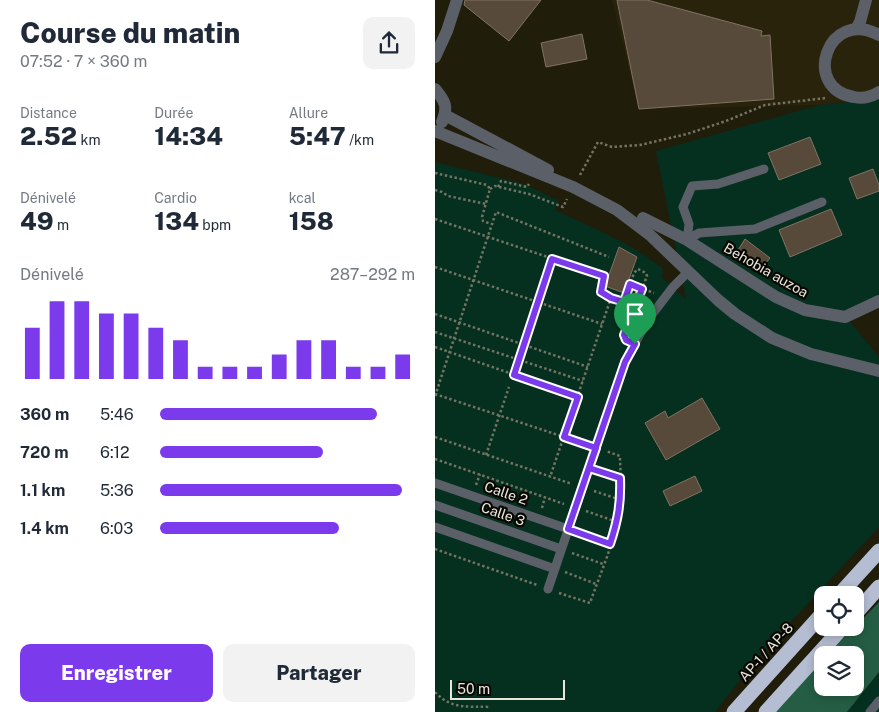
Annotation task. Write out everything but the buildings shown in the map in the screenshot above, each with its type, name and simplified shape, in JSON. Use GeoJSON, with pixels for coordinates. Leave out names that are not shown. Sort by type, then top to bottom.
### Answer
{"type":"FeatureCollection","features":[{"type":"Feature","properties":{"kind":"highway"},"geometry":{"type":"LineString","coordinates":[[847,586],[879,551]]}},
{"type":"Feature","properties":{"kind":"highway"},"geometry":{"type":"LineString","coordinates":[[864,604],[879,587]]}},
{"type":"Feature","properties":{"kind":"highway","name":"AP-1 / AP-8"},"geometry":{"type":"LineString","coordinates":[[734,712],[814,623]]}},
{"type":"Feature","properties":{"kind":"highway"},"geometry":{"type":"LineString","coordinates":[[767,712],[835,636]]}},
{"type":"Feature","properties":{"kind":"street"},"geometry":{"type":"LineString","coordinates":[[435,66],[435,56],[447,31],[457,0]]}},
{"type":"Feature","properties":{"kind":"street"},"geometry":{"type":"LineString","coordinates":[[856,29],[866,0]]}},
{"type":"Feature","properties":{"kind":"street"},"geometry":{"type":"LineString","coordinates":[[879,35],[867,30],[856,29],[846,32],[832,42],[825,55],[825,68],[829,82],[845,96],[862,98],[873,96],[879,92]]}},
{"type":"Feature","properties":{"kind":"street"},"geometry":{"type":"LineString","coordinates":[[435,89],[443,98],[447,110],[442,122],[435,130],[573,187],[617,210],[650,235],[687,273],[735,314],[772,338],[811,354],[879,371]]}},
{"type":"Feature","properties":{"kind":"street"},"geometry":{"type":"LineString","coordinates":[[445,115],[540,165],[573,187]]}},
{"type":"Feature","properties":{"kind":"street","name":"Behobia auzoa"},"geometry":{"type":"LineString","coordinates":[[643,218],[687,240],[776,297],[805,310],[845,317],[879,301]]}},
{"type":"Feature","properties":{"kind":"lane"},"geometry":{"type":"LineString","coordinates":[[687,240],[689,224],[683,207],[692,186],[718,184],[764,169]]}},
{"type":"Feature","properties":{"kind":"lane"},"geometry":{"type":"LineString","coordinates":[[687,240],[699,233],[755,229],[822,202]]}},
{"type":"Feature","properties":{"kind":"lane"},"geometry":{"type":"LineString","coordinates":[[548,589],[625,362],[647,321],[673,287],[687,273]]}},
{"type":"Feature","properties":{"kind":"lane","name":"Calle 2"},"geometry":{"type":"LineString","coordinates":[[435,483],[568,529]]}},
{"type":"Feature","properties":{"kind":"lane","name":"Calle 3"},"geometry":{"type":"LineString","coordinates":[[435,505],[561,549]]}},
{"type":"Feature","properties":{"kind":"lane"},"geometry":{"type":"LineString","coordinates":[[435,527],[555,569]]}},
{"type":"Feature","properties":{"kind":"lane"},"geometry":{"type":"LineString","coordinates":[[870,712],[879,701]]}},
{"type":"Feature","properties":{"kind":"path"},"geometry":{"type":"LineString","coordinates":[[573,187],[598,142],[612,147],[640,144],[687,134],[765,105],[845,96]]}},
{"type":"Feature","properties":{"kind":"path"},"geometry":{"type":"LineString","coordinates":[[435,173],[478,182],[487,185],[490,189]]}},
{"type":"Feature","properties":{"kind":"path"},"geometry":{"type":"LineString","coordinates":[[498,186],[501,181],[523,186]]}},
{"type":"Feature","properties":{"kind":"path"},"geometry":{"type":"LineString","coordinates":[[492,224],[483,221],[482,217],[490,189],[495,186],[529,194],[563,207]]}},
{"type":"Feature","properties":{"kind":"path"},"geometry":{"type":"LineString","coordinates":[[435,190],[448,196],[486,204]]}},
{"type":"Feature","properties":{"kind":"path"},"geometry":{"type":"LineString","coordinates":[[596,448],[435,395],[496,212],[609,257]]}},
{"type":"Feature","properties":{"kind":"path"},"geometry":{"type":"LineString","coordinates":[[435,220],[604,276],[601,292],[611,298],[624,302],[635,271],[643,271],[647,276],[624,335],[626,340],[635,344]]}},
{"type":"Feature","properties":{"kind":"path"},"geometry":{"type":"LineString","coordinates":[[514,375],[552,259]]}},
{"type":"Feature","properties":{"kind":"path"},"geometry":{"type":"LineString","coordinates":[[435,267],[603,324]]}},
{"type":"Feature","properties":{"kind":"path"},"geometry":{"type":"LineString","coordinates":[[630,284],[654,293]]}},
{"type":"Feature","properties":{"kind":"path"},"geometry":{"type":"LineString","coordinates":[[550,477],[611,298]]}},
{"type":"Feature","properties":{"kind":"path"},"geometry":{"type":"LineString","coordinates":[[435,314],[588,366]]}},
{"type":"Feature","properties":{"kind":"path"},"geometry":{"type":"LineString","coordinates":[[435,332],[584,381]]}},
{"type":"Feature","properties":{"kind":"path"},"geometry":{"type":"LineString","coordinates":[[435,348],[578,397]]}},
{"type":"Feature","properties":{"kind":"path"},"geometry":{"type":"LineString","coordinates":[[486,455],[509,387]]}},
{"type":"Feature","properties":{"kind":"path"},"geometry":{"type":"LineString","coordinates":[[435,437],[621,500]]}},
{"type":"Feature","properties":{"kind":"path"},"geometry":{"type":"LineString","coordinates":[[435,549],[590,604],[617,522],[621,500],[620,456]]}},
{"type":"Feature","properties":{"kind":"path"},"geometry":{"type":"LineString","coordinates":[[435,459],[617,522]]}},
{"type":"Feature","properties":{"kind":"path"},"geometry":{"type":"LineString","coordinates":[[589,468],[620,478]]}},
{"type":"Feature","properties":{"kind":"path"},"geometry":{"type":"LineString","coordinates":[[568,529],[610,544]]}},
{"type":"Feature","properties":{"kind":"path"},"geometry":{"type":"LineString","coordinates":[[561,549],[603,564]]}},
{"type":"Feature","properties":{"kind":"path"},"geometry":{"type":"LineString","coordinates":[[555,569],[596,584]]}},
{"type":"Feature","properties":{"kind":"path"},"geometry":{"type":"LineString","coordinates":[[435,692],[449,704],[458,707],[491,707]]}},
{"type":"Feature","properties":{"kind":"shaded area"},"geometry":{"type":"Polygon","coordinates":[[[612,0],[879,0],[879,99],[820,105],[639,109],[612,0]]]}},
{"type":"Feature","properties":{"kind":"green space"},"geometry":{"type":"Polygon","coordinates":[[[879,99],[879,298],[846,317],[879,357],[879,527],[824,586],[814,586],[814,597],[757,658],[715,712],[435,712],[435,162],[524,184],[559,201],[555,210],[638,251],[663,269],[662,278],[686,299],[656,151],[820,105],[879,99]]]}},
{"type":"Feature","properties":{"kind":"green space"},"geometry":{"type":"Polygon","coordinates":[[[879,602],[879,672],[864,691],[864,646],[836,646],[846,636],[864,636],[864,617],[879,602]]]}},
{"type":"Feature","properties":{"kind":"green space"},"geometry":{"type":"Polygon","coordinates":[[[814,668],[814,696],[860,696],[847,712],[773,712],[814,668]]]}},
{"type":"Feature","properties":{"kind":"green space"},"geometry":{"type":"Polygon","coordinates":[[[879,672],[879,712],[847,712],[860,696],[864,696],[864,691],[879,672]]]}},
{"type":"Feature","properties":{"kind":"route"},"geometry":{"type":"LineString","coordinates":[[635,344],[625,362],[596,448],[568,529],[610,544],[621,500],[620,478],[589,468],[596,448],[564,437],[578,397],[514,375],[552,259],[604,276],[601,292],[611,298],[624,302],[630,284],[642,289],[624,335],[626,340],[635,344]]}}]}
